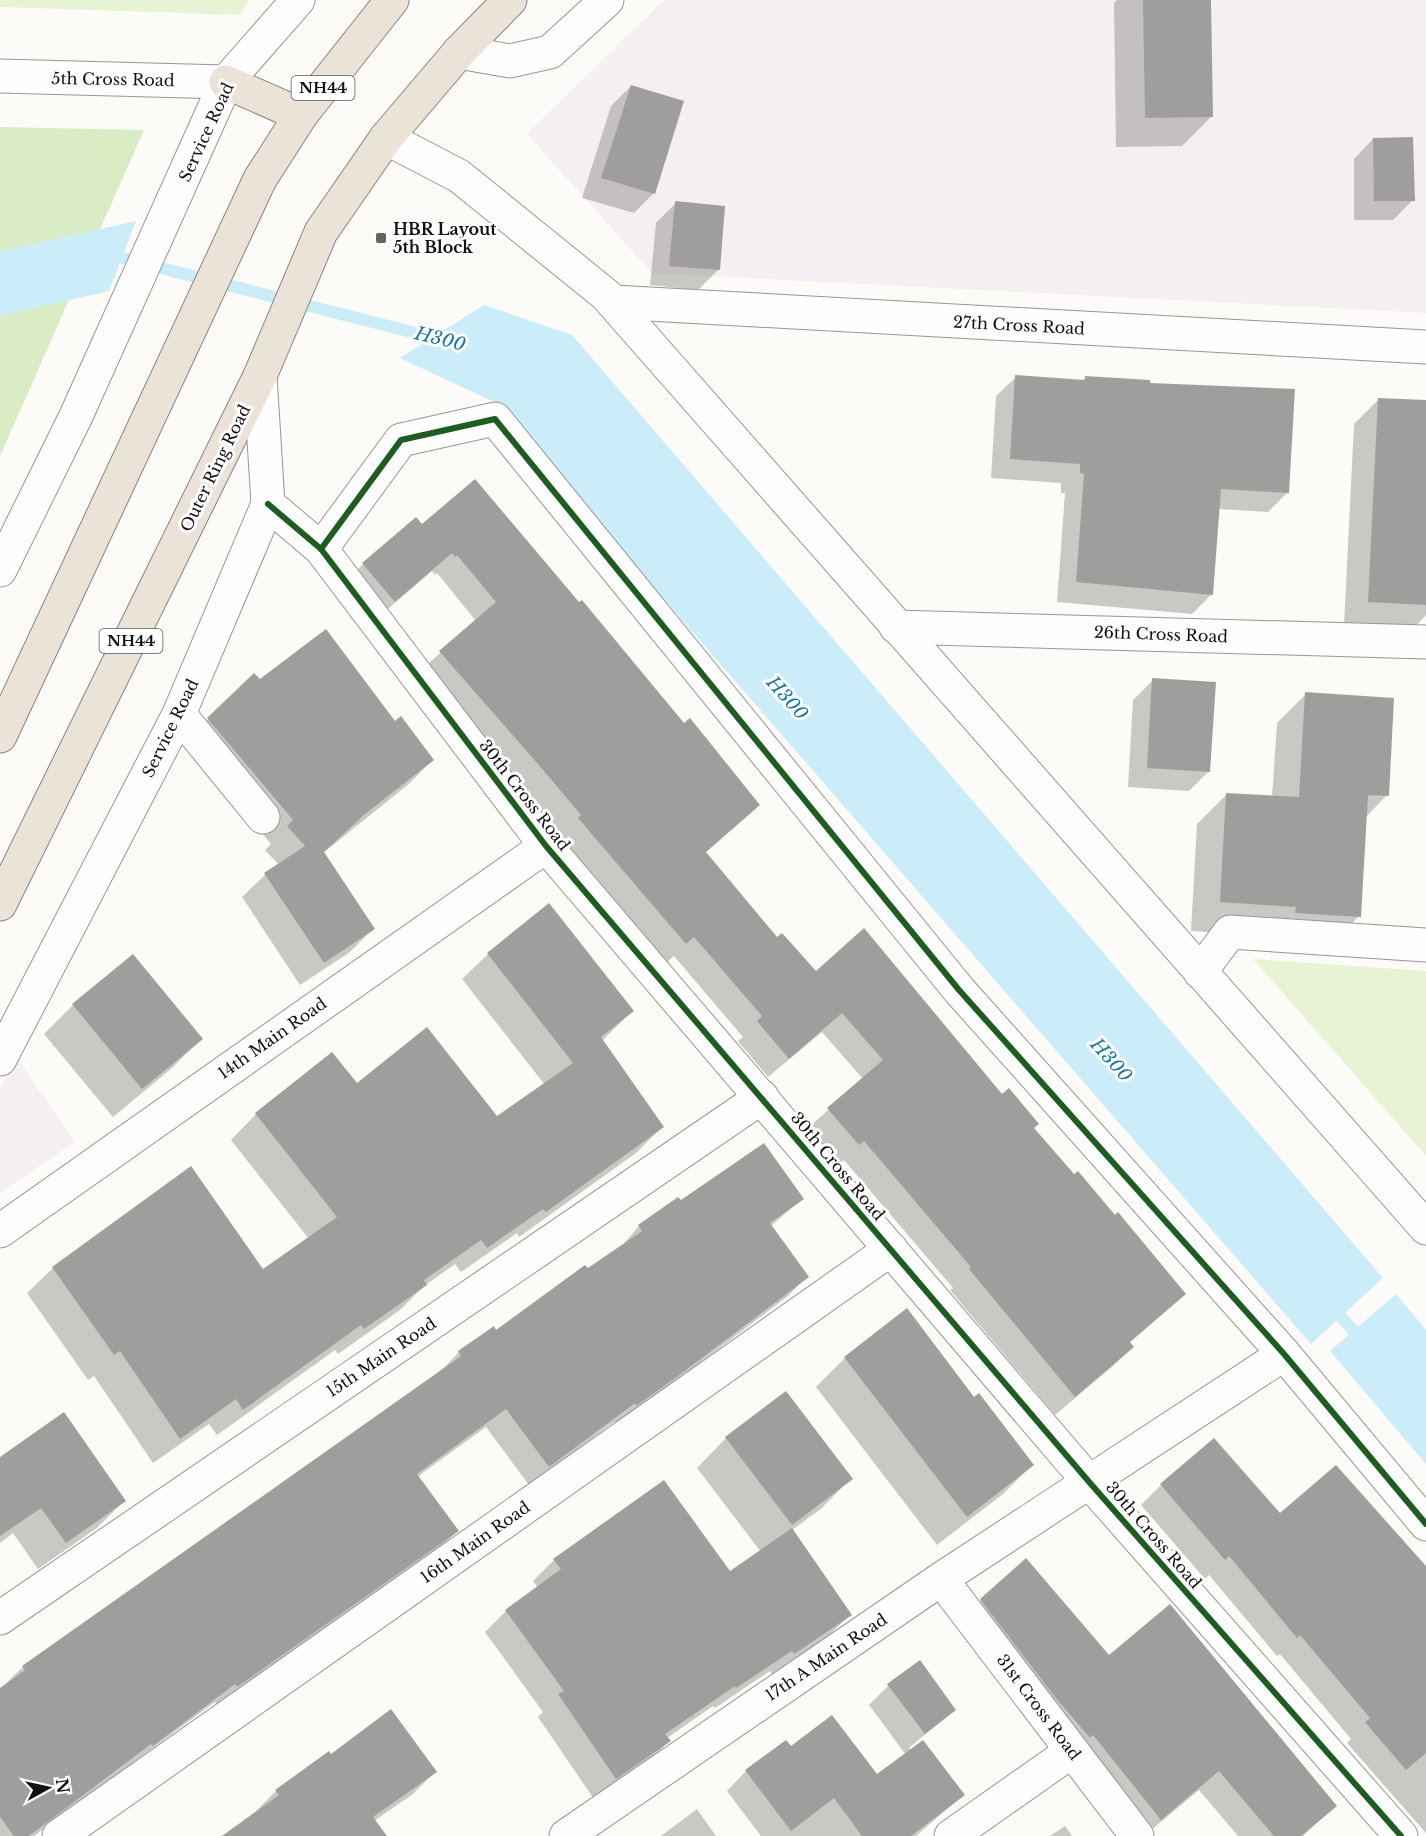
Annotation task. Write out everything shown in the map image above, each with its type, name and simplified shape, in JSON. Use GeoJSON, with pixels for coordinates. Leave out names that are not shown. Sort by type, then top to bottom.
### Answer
{"type":"FeatureCollection","features":[{"type":"Feature","properties":{"kind":"highway","name":"NH44"},"geometry":{"type":"LineString","coordinates":[[0,736],[260,179],[301,115],[392,0]]}},
{"type":"Feature","properties":{"kind":"highway","name":"NH44"},"geometry":{"type":"LineString","coordinates":[[459,52],[510,0]]}},
{"type":"Feature","properties":{"kind":"highway","name":"Outer Ring Road"},"geometry":{"type":"LineString","coordinates":[[0,904],[260,376],[321,232],[386,138],[459,52]]}},
{"type":"Feature","properties":{"kind":"highway"},"geometry":{"type":"LineString","coordinates":[[226,82],[301,115]]}},
{"type":"Feature","properties":{"kind":"street","name":"Service Road"},"geometry":{"type":"LineString","coordinates":[[0,570],[76,416],[226,82],[298,0]]}},
{"type":"Feature","properties":{"kind":"street"},"geometry":{"type":"LineString","coordinates":[[459,52],[510,61],[550,52],[607,0]]}},
{"type":"Feature","properties":{"kind":"street","name":"5th Cross Road"},"geometry":{"type":"LineString","coordinates":[[0,76],[226,82]]}},
{"type":"Feature","properties":{"kind":"street"},"geometry":{"type":"LineString","coordinates":[[386,138],[459,176],[613,302],[896,627],[1426,1227]]}},
{"type":"Feature","properties":{"kind":"street","name":"27th Cross Road"},"geometry":{"type":"LineString","coordinates":[[613,302],[1426,347]]}},
{"type":"Feature","properties":{"kind":"street","name":"Service Road"},"geometry":{"type":"LineString","coordinates":[[0,1059],[179,714],[268,504],[260,376]]}},
{"type":"Feature","properties":{"kind":"street"},"geometry":{"type":"LineString","coordinates":[[321,549],[401,440],[495,419],[959,990],[1284,1354],[1426,1524]]}},
{"type":"Feature","properties":{"kind":"street","name":"30th Cross Road"},"geometry":{"type":"LineString","coordinates":[[268,504],[321,549],[546,846],[1090,1483],[1401,1836]]}},
{"type":"Feature","properties":{"kind":"street","name":"26th Cross Road"},"geometry":{"type":"LineString","coordinates":[[896,627],[1426,642]]}},
{"type":"Feature","properties":{"kind":"street"},"geometry":{"type":"LineString","coordinates":[[179,714],[263,817]]}},
{"type":"Feature","properties":{"kind":"street","name":"14th Main Road"},"geometry":{"type":"LineString","coordinates":[[0,1231],[546,846]]}},
{"type":"Feature","properties":{"kind":"street"},"geometry":{"type":"LineString","coordinates":[[1200,972],[1230,932],[1426,945]]}},
{"type":"Feature","properties":{"kind":"street","name":"15th Main Road"},"geometry":{"type":"LineString","coordinates":[[0,1617],[762,1097]]}},
{"type":"Feature","properties":{"kind":"street","name":"16th Main Road"},"geometry":{"type":"LineString","coordinates":[[59,1836],[891,1249]]}},
{"type":"Feature","properties":{"kind":"street","name":"17th A Main Road"},"geometry":{"type":"LineString","coordinates":[[566,1836],[941,1579],[1284,1354]]}},
{"type":"Feature","properties":{"kind":"street","name":"31st Cross Road"},"geometry":{"type":"LineString","coordinates":[[941,1579],[1137,1836]]}},
{"type":"Feature","properties":{"kind":"street"},"geometry":{"type":"LineString","coordinates":[[951,1836],[1072,1751]]}},
{"type":"Feature","properties":{"kind":"shaded area"},"geometry":{"type":"Polygon","coordinates":[[[664,0],[1426,0],[1426,313],[652,273],[527,134],[664,0]]]}},
{"type":"Feature","properties":{"kind":"shaded area"},"geometry":{"type":"Polygon","coordinates":[[[18,1060],[75,1142],[0,1193],[0,1088],[18,1060]]]}},
{"type":"Feature","properties":{"kind":"green space"},"geometry":{"type":"Polygon","coordinates":[[[0,0],[249,0],[239,15],[0,7],[0,0]]]}},
{"type":"Feature","properties":{"kind":"green space"},"geometry":{"type":"Polygon","coordinates":[[[0,127],[144,130],[0,456],[0,127]]]}},
{"type":"Feature","properties":{"kind":"green space"},"geometry":{"type":"Polygon","coordinates":[[[1253,959],[1426,971],[1426,1156],[1253,959]]]}},
{"type":"Feature","properties":{"kind":"water"},"geometry":{"type":"Polygon","coordinates":[[[136,221],[109,291],[0,316],[0,251],[136,221]]]}},
{"type":"Feature","properties":{"kind":"water"},"geometry":{"type":"Polygon","coordinates":[[[484,305],[572,335],[1383,1278],[1311,1344],[492,401],[400,358],[484,305]]]}},
{"type":"Feature","properties":{"kind":"water"},"geometry":{"type":"Polygon","coordinates":[[[1396,1294],[1426,1330],[1426,1464],[1330,1351],[1396,1294]]]}},
{"type":"Feature","properties":{"kind":"building"},"geometry":{"type":"Polygon","coordinates":[[[1143,0],[1211,0],[1213,117],[1145,118],[1143,0]]]}},
{"type":"Feature","properties":{"kind":"building"},"geometry":{"type":"Polygon","coordinates":[[[631,85],[684,101],[655,194],[601,178],[631,85]]]}},
{"type":"Feature","properties":{"kind":"building"},"geometry":{"type":"Polygon","coordinates":[[[1413,137],[1415,201],[1374,201],[1373,138],[1413,137]]]}},
{"type":"Feature","properties":{"kind":"building"},"geometry":{"type":"Polygon","coordinates":[[[675,201],[725,206],[720,270],[669,266],[675,201]]]}},
{"type":"Feature","properties":{"kind":"building"},"geometry":{"type":"Polygon","coordinates":[[[1015,375],[1085,380],[1085,376],[1150,380],[1150,383],[1295,389],[1289,493],[1221,489],[1213,595],[1076,582],[1084,474],[1080,473],[1080,464],[1010,459],[1015,375]]]}},
{"type":"Feature","properties":{"kind":"building"},"geometry":{"type":"Polygon","coordinates":[[[1378,398],[1426,400],[1426,605],[1368,602],[1378,398]]]}},
{"type":"Feature","properties":{"kind":"building"},"geometry":{"type":"Polygon","coordinates":[[[475,479],[579,602],[582,600],[684,723],[690,718],[760,805],[706,852],[777,937],[782,933],[816,971],[864,928],[1002,1094],[1009,1088],[1039,1124],[1034,1128],[1074,1174],[1078,1171],[1115,1215],[1118,1212],[1186,1294],[1130,1342],[1134,1347],[1075,1397],[969,1269],[971,1267],[864,1141],[859,1145],[827,1108],[883,1060],[842,1013],[789,1059],[757,1021],[762,1016],[694,937],[686,944],[578,818],[581,815],[439,651],[496,602],[457,555],[455,557],[452,553],[395,602],[362,563],[416,517],[422,524],[475,479]]]}},
{"type":"Feature","properties":{"kind":"building"},"geometry":{"type":"Polygon","coordinates":[[[326,629],[395,721],[401,716],[434,760],[365,814],[324,852],[375,929],[324,963],[264,873],[305,846],[287,826],[293,820],[207,718],[254,673],[260,679],[326,629]]]}},
{"type":"Feature","properties":{"kind":"building"},"geometry":{"type":"Polygon","coordinates":[[[1152,678],[1216,682],[1210,772],[1147,768],[1152,678]]]}},
{"type":"Feature","properties":{"kind":"building"},"geometry":{"type":"Polygon","coordinates":[[[1305,692],[1394,698],[1389,796],[1368,795],[1361,917],[1295,913],[1296,907],[1220,902],[1226,793],[1299,797],[1305,692]]]}},
{"type":"Feature","properties":{"kind":"building"},"geometry":{"type":"Polygon","coordinates":[[[549,903],[634,1011],[601,1037],[664,1127],[546,1212],[543,1209],[487,1248],[481,1240],[424,1280],[427,1285],[364,1329],[361,1325],[243,1410],[236,1399],[180,1439],[120,1351],[114,1355],[52,1267],[191,1166],[263,1269],[337,1217],[255,1113],[332,1052],[357,1083],[427,1027],[497,1116],[573,1063],[487,953],[549,903]]]}},
{"type":"Feature","properties":{"kind":"building"},"geometry":{"type":"Polygon","coordinates":[[[133,954],[203,1039],[142,1089],[72,1004],[133,954]]]}},
{"type":"Feature","properties":{"kind":"building"},"geometry":{"type":"Polygon","coordinates":[[[764,1143],[804,1199],[770,1223],[809,1277],[678,1376],[636,1406],[635,1403],[549,1467],[506,1409],[417,1474],[459,1531],[237,1687],[235,1684],[29,1836],[14,1836],[0,1817],[0,1688],[25,1670],[22,1666],[461,1356],[458,1351],[494,1326],[496,1330],[585,1265],[588,1268],[642,1231],[638,1225],[678,1197],[681,1200],[764,1143]]]}},
{"type":"Feature","properties":{"kind":"building"},"geometry":{"type":"Polygon","coordinates":[[[907,1308],[974,1397],[979,1393],[1034,1465],[967,1517],[844,1357],[907,1308]]]}},
{"type":"Feature","properties":{"kind":"building"},"geometry":{"type":"Polygon","coordinates":[[[786,1391],[853,1479],[792,1525],[725,1437],[786,1391]]]}},
{"type":"Feature","properties":{"kind":"building"},"geometry":{"type":"Polygon","coordinates":[[[64,1412],[126,1501],[66,1543],[41,1508],[0,1536],[0,1457],[64,1412]]]}},
{"type":"Feature","properties":{"kind":"building"},"geometry":{"type":"Polygon","coordinates":[[[1214,1438],[1280,1513],[1336,1465],[1426,1566],[1426,1753],[1406,1770],[1365,1722],[1370,1718],[1300,1635],[1297,1638],[1229,1556],[1225,1560],[1160,1484],[1214,1438]]]}},
{"type":"Feature","properties":{"kind":"building"},"geometry":{"type":"Polygon","coordinates":[[[664,1480],[730,1571],[792,1528],[852,1615],[794,1654],[792,1651],[736,1688],[735,1686],[665,1734],[671,1741],[616,1779],[558,1694],[564,1691],[505,1610],[561,1569],[553,1559],[664,1480]]]}},
{"type":"Feature","properties":{"kind":"building"},"geometry":{"type":"Polygon","coordinates":[[[1026,1558],[1109,1655],[1170,1604],[1337,1806],[1301,1836],[1274,1836],[1219,1771],[1161,1820],[1093,1735],[1090,1738],[1055,1697],[980,1599],[1026,1558]]]}},
{"type":"Feature","properties":{"kind":"building"},"geometry":{"type":"Polygon","coordinates":[[[920,1660],[956,1710],[925,1734],[887,1684],[920,1660]]]}},
{"type":"Feature","properties":{"kind":"building"},"geometry":{"type":"Polygon","coordinates":[[[391,1709],[437,1772],[373,1817],[387,1836],[222,1836],[279,1795],[275,1790],[329,1751],[331,1754],[391,1709]]]}},
{"type":"Feature","properties":{"kind":"building"},"geometry":{"type":"Polygon","coordinates":[[[832,1715],[877,1774],[923,1740],[965,1795],[911,1836],[862,1836],[834,1798],[791,1831],[745,1770],[786,1740],[791,1746],[832,1715]]]}},
{"type":"Feature","properties":{"kind":"waterway","name":"H300"},"geometry":{"type":"LineString","coordinates":[[106,254],[447,341]]}},
{"type":"Feature","properties":{"kind":"waterway","name":"H300"},"geometry":{"type":"LineString","coordinates":[[1331,1306],[1364,1342]]}},
{"type":"Feature","properties":{"kind":"cycle path"},"geometry":{"type":"LineString","coordinates":[[321,549],[401,440],[495,419],[959,990],[1284,1354],[1426,1524]]}},
{"type":"Feature","properties":{"kind":"cycle path"},"geometry":{"type":"LineString","coordinates":[[268,504],[321,549],[546,846],[1090,1483],[1401,1836]]}},
{"type":"Feature","properties":{"kind":"place","name":"HBR Layout 5th Block"},"geometry":{"type":"Point","coordinates":[381,238]}}]}
